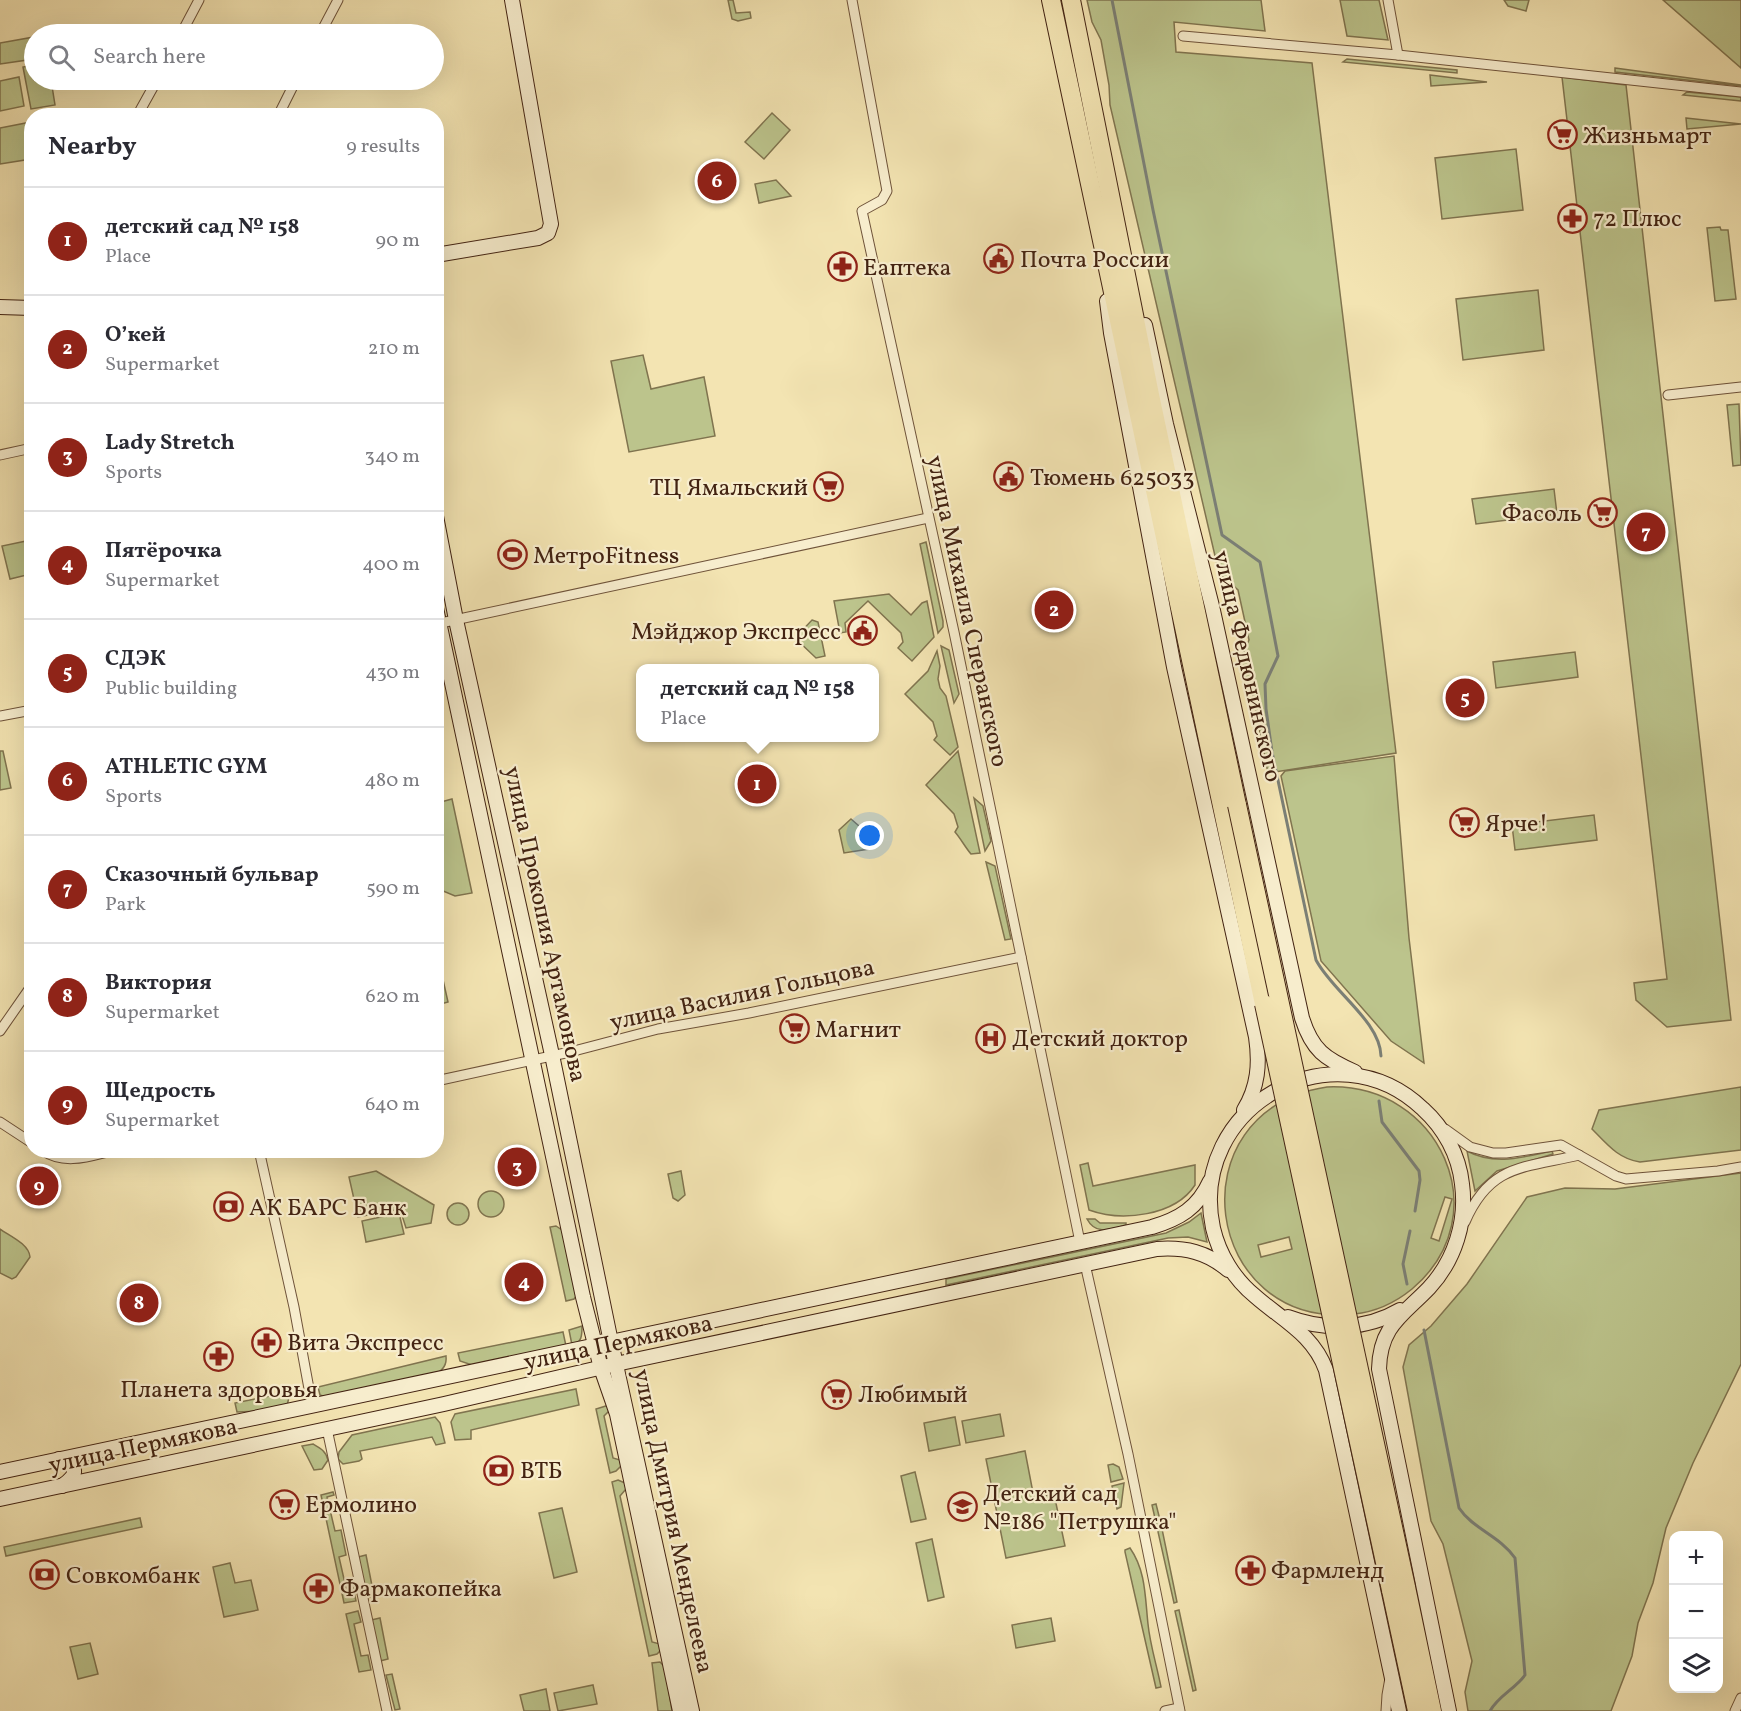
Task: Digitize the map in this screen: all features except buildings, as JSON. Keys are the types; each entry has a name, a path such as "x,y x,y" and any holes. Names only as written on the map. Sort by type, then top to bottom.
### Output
{"highway":[{"path":"1051,0 1098,230 1230,807 1399,1589 1432,1711"},
{"name":"улица Федюнинского","path":"1071,0 1117,224 1230,807"},
{"path":"1399,1589 1417,1711"}],"main road":[{"path":"444,254 538,238 548,232 551,224 512,0"},
{"name":"улица Федюнинского","path":"1117,224 1145,324 1166,424 1212,606 1302,1018 1310,1041 1321,1054 1338,1065 1379,1081"},
{"path":"1098,230 1111,333 1163,616 1257,1047 1258,1066 1255,1087 1222,1148 1214,1170 1210,1204 1213,1227 1225,1260 1238,1279 1253,1295 1309,1340 1321,1357 1326,1370 1399,1711"},
{"path":"0,307 24,308"},
{"name":"улица Прокопия Артамонова","path":"444,558 552,1056 610,1342"},
{"name":"улица Прокопия Артамонова","path":"444,652 583,1297 596,1345"},
{"path":"1233,1127 1249,1109 1264,1097 1298,1080 1335,1074 1365,1077 1379,1081 1406,1095 1430,1114 1447,1139 1459,1166 1463,1211 1457,1241 1442,1271 1389,1328 1379,1355 1379,1370 1449,1711"},
{"name":"улица Пермякова","path":"0,1472 1152,1227 1175,1219 1193,1208 1214,1170"},
{"name":"улица Пермякова","path":"0,1499 616,1364 1157,1249 1201,1252 1211,1257 1238,1279"},
{"path":"1271,1308 1308,1324 1349,1327 1384,1318 1419,1297"},
{"name":"улица Дмитрия Менделеева","path":"610,1342 692,1711"},
{"name":"улица Дмитрия Менделеева","path":"596,1345 601,1368 617,1414 680,1711"},
{"path":"88,1452 82,1460 81,1468 85,1475 95,1479"},
{"path":"59,1459 70,1462 75,1473 71,1480 62,1486"}],"street":[{"path":"186,24 199,0"},
{"path":"325,24 338,0"},
{"name":"улица Михаила Сперанского","path":"852,0 887,191 882,200 862,212 1080,1242"},
{"path":"1388,0 1398,55"},
{"path":"1183,36 1398,55 1741,92"},
{"path":"142,108 152,90"},
{"path":"282,108 291,90"},
{"path":"1668,395 1741,387"},
{"path":"0,455 24,450"},
{"path":"444,623 928,518"},
{"path":"0,716 24,712"},
{"name":"улица Василия Гольцова","path":"444,1079 552,1056 658,1029 1021,957"},
{"path":"0,1031 24,996"},
{"path":"1430,1114 1460,1141 1479,1150 1506,1153 1561,1145 1616,1176 1626,1179 1741,1167"},
{"path":"0,1122 24,1138"},
{"path":"1457,1241 1475,1202 1490,1182 1511,1171 1579,1155"},
{"path":"59,1158 68,1160 77,1158"},
{"path":"261,1158 294,1307 312,1405"},
{"path":"1085,1264 1128,1454 1180,1710 1165,1711"},
{"path":"327,1429 387,1711"},
{"path":"1386,1711 1391,1676"},
{"path":"1735,1711 1741,1698"}],"green space":[{"path":"728,0 733,0 736,13 750,12 751,18 738,21 732,19"},
{"path":"1087,0 1261,0 1265,31 1174,22 1176,52 1312,63 1396,753 1268,773 1252,692 1242,675 1239,661 1249,640 1238,590 1219,573 1110,105 1101,40 1092,22"},
{"path":"1340,0 1379,0 1388,40 1347,36"},
{"path":"1504,0 1529,0 1526,11 1508,6"},
{"path":"1663,0 1741,0 1741,68"},
{"path":"24,39 24,60 0,64 0,43"},
{"path":"1347,59 1457,70 1457,73 1343,62"},
{"path":"1615,68 1741,85 1741,86 1615,72"},
{"path":"1430,75 1487,82 1431,86"},
{"path":"19,77 24,106 0,111 0,81"},
{"path":"1562,77 1626,85 1731,1020 1667,1027 1636,1000 1634,983 1667,979"},
{"path":"27,90 53,90 55,105 31,108"},
{"path":"1687,92 1741,97 1741,101 1683,95"},
{"path":"772,113 790,130 764,159 745,142"},
{"path":"1686,118 1741,124 1687,129"},
{"path":"24,123 24,160 0,164 0,128"},
{"path":"1516,149 1523,210 1442,219 1435,158"},
{"path":"776,180 791,196 759,203 755,184"},
{"path":"1720,227 1721,230 1728,230 1736,299 1715,301 1707,228"},
{"path":"1538,290 1544,350 1463,360 1456,299"},
{"path":"643,355 651,389 704,377 715,436 629,452 611,361"},
{"path":"1739,404 1741,465 1733,466 1727,405"},
{"path":"1554,489 1557,514 1476,524 1472,499"},
{"path":"24,541 24,576 10,579 2,546"},
{"path":"926,542 943,621 943,627 938,633 920,544"},
{"path":"889,594 911,615 927,601 934,637 912,661 898,648 903,642 901,633 868,601 845,623 846,632 840,633 834,601"},
{"path":"812,620 818,622 825,656 816,658 795,638"},
{"path":"941,646 949,650 959,694 954,703"},
{"path":"937,651 940,666 938,679 940,688 946,696 958,747 950,755 934,740 937,736 933,722 905,694 928,671"},
{"path":"1575,652 1578,677 1496,688 1493,662"},
{"path":"0,751 3,751 11,788 0,790"},
{"path":"958,751 980,853 971,854 955,832 958,827 954,814 926,785"},
{"path":"1394,756 1409,938 1424,1063 1391,1041 1321,961 1281,776 1285,771"},
{"path":"974,798 983,806 991,841 985,851"},
{"path":"452,799 472,893 455,896 444,891 444,801"},
{"path":"1594,815 1597,840 1515,850 1512,825"},
{"path":"851,819 867,833 869,849 844,853 839,830"},
{"path":"986,862 995,866 1011,939 1005,940"},
{"path":"444,984 448,1002 444,1003"},
{"path":"1327,1087 1366,1091 1400,1106 1426,1129 1444,1158 1453,1191 1452,1226 1438,1259 1412,1289 1399,1298 1377,1309 1354,1314 1303,1310 1264,1289 1238,1256 1226,1216 1228,1174 1245,1135 1277,1104","holes":["1445,1197 1452,1199 1439,1241 1431,1238","1289,1237 1292,1249 1261,1257 1258,1245"]},
{"path":"1741,1087 1741,1150 1640,1162 1619,1154 1592,1129 1599,1110"},
{"path":"1467,1151 1478,1156 1499,1159 1520,1158 1552,1151 1553,1154 1497,1171 1475,1191"},
{"path":"1088,1163 1093,1186 1195,1165 1195,1185 1175,1204 1161,1210 1132,1216 1102,1214 1089,1210 1080,1165"},
{"path":"376,1171 434,1205 431,1223 406,1228 400,1209 358,1217 349,1177"},
{"path":"681,1171 685,1195 678,1201 673,1198 668,1174"},
{"path":"1741,1173 1741,1364 1693,1463 1666,1528 1653,1583 1638,1623 1632,1656 1611,1711 1468,1711 1465,1692 1472,1661 1443,1544 1431,1521 1403,1367 1409,1345 1431,1326 1467,1284 1527,1197 1565,1188 1615,1189"},
{"path":"491,1191 500,1195 504,1204 500,1213 491,1217 482,1213 478,1204 482,1195"},
{"path":"458,1203 466,1206 469,1214 466,1222 458,1225 450,1222 447,1214 450,1206"},
{"path":"399,1213 404,1234 366,1242 362,1221"},
{"path":"1201,1213 1207,1242 1188,1237 1168,1238 946,1285 946,1279 1166,1233 1189,1222"},
{"path":"1087,1219 1095,1219 1100,1223 1126,1223 1126,1225 1104,1230 1095,1228"},
{"path":"556,1226 562,1230 577,1295 574,1299 566,1301 550,1227"},
{"path":"0,1229 23,1244 29,1252 30,1257 16,1277 12,1279 0,1273"},
{"path":"582,1326 580,1340 572,1345 569,1330"},
{"path":"563,1332 566,1346 475,1366 460,1361 458,1353"},
{"path":"446,1356 443,1367 435,1374 326,1397 320,1395 318,1387"},
{"path":"576,1389 579,1405 471,1430 471,1439 455,1440 451,1422 455,1414"},
{"path":"290,1392 287,1406 264,1411 237,1412 235,1403"},
{"path":"609,1405 610,1410 604,1416 613,1458 620,1460 621,1466 610,1473 596,1409"},
{"path":"1000,1414 1004,1436 966,1443 962,1421"},
{"path":"435,1417 440,1423 445,1443 436,1445 432,1437 360,1451 362,1459 359,1461 343,1464 338,1459 339,1452 352,1435"},
{"path":"955,1417 960,1445 929,1451 924,1423"},
{"path":"313,1444 326,1454 328,1460 322,1469 314,1470 302,1446"},
{"path":"1025,1451 1034,1498 1054,1494 1065,1546 1006,1558 986,1459"},
{"path":"1113,1464 1119,1467 1123,1479 1111,1482 1108,1465"},
{"path":"915,1472 926,1519 911,1522 901,1476"},
{"path":"618,1480 625,1483 626,1489 620,1496 652,1642 660,1644 661,1650 649,1656 612,1482"},
{"path":"1124,1483 1121,1507 1117,1509 1112,1486"},
{"path":"333,1492 334,1495 327,1497 335,1531 341,1530 346,1555 339,1557 346,1588 353,1587 356,1601 344,1603 321,1495"},
{"path":"1156,1504 1159,1516 1157,1520 1161,1524 1177,1602 1174,1603 1152,1505"},
{"path":"562,1508 577,1572 554,1578 539,1513"},
{"path":"140,1518 142,1527 6,1556 4,1547"},
{"path":"932,1539 944,1597 928,1601 916,1543"},
{"path":"1130,1548 1142,1575 1149,1632 1161,1687 1156,1688 1125,1552"},
{"path":"366,1555 374,1596 367,1598 358,1557"},
{"path":"230,1563 235,1583 251,1580 258,1610 224,1617 213,1567"},
{"path":"1179,1610 1196,1690 1193,1691 1175,1611"},
{"path":"358,1611 361,1622 354,1624 361,1656 368,1655 371,1670 359,1672 346,1614"},
{"path":"380,1618 388,1659 380,1661 371,1620"},
{"path":"1051,1618 1055,1641 1016,1648 1012,1625"},
{"path":"90,1643 98,1674 78,1679 70,1647"},
{"path":"660,1662 665,1667 672,1711 658,1711 652,1663"},
{"path":"392,1674 400,1709 395,1710 386,1675"},
{"path":"593,1685 597,1704 558,1711 554,1693"},
{"path":"546,1689 550,1711 524,1711 520,1695"}],"waterway":[{"path":"1112,0 1153,210 1222,535 1260,562 1278,656 1265,684 1272,752 1316,960 1323,972 1373,1031 1379,1043 1381,1056"},
{"path":"1379,1101 1382,1122 1419,1171 1420,1180 1415,1211"},
{"path":"1407,1284 1403,1264 1410,1231"},
{"path":"1424,1330 1459,1508 1472,1522 1509,1550 1515,1558 1525,1675 1497,1701 1490,1711"}],"place":[{"name":"Жизньмарт","path":"1562,135"},
{"name":"ATHLETIC GYM","path":"717,181"},
{"name":"72 Плюс","path":"1572,218"},
{"name":"Почта России","path":"999,259"},
{"name":"Еаптека","path":"842,267"},
{"name":"Тюмень 625033","path":"1009,477"},
{"name":"ТЦ Ямальский","path":"829,487"},
{"name":"Фасоль","path":"1603,513"},
{"name":"Сказочный бульвар","path":"1646,532"},
{"name":"МетроFitness","path":"512,555"},
{"name":"О’кей","path":"1054,610"},
{"name":"Мэйджор Экспресс","path":"862,631"},
{"name":"СДЭК","path":"1465,698"},
{"name":"детский сад № 158","path":"757,784"},
{"name":"Ярче!","path":"1464,823"},
{"name":"Магнит","path":"794,1029"},
{"name":"Детский доктор","path":"991,1038"},
{"name":"Lady Stretch","path":"517,1167"},
{"name":"Щедрость","path":"39,1186"},
{"name":"АК БАРС Банк","path":"228,1207"},
{"name":"Пятёрочка","path":"524,1282"},
{"name":"Виктория","path":"139,1303"},
{"name":"Вита Экспресс","path":"266,1342"},
{"name":"Планета здоровья","path":"219,1356"},
{"name":"Любимый","path":"837,1394"},
{"name":"ВТБ","path":"499,1470"},
{"name":"Ермолино","path":"284,1504"},
{"name":"Детский сад №186 \"Петрушка\"","path":"962,1507"},
{"name":"Фармленд","path":"1250,1570"},
{"name":"Совкомбанк","path":"45,1575"},
{"name":"Фармакопейка","path":"319,1588"}]}
